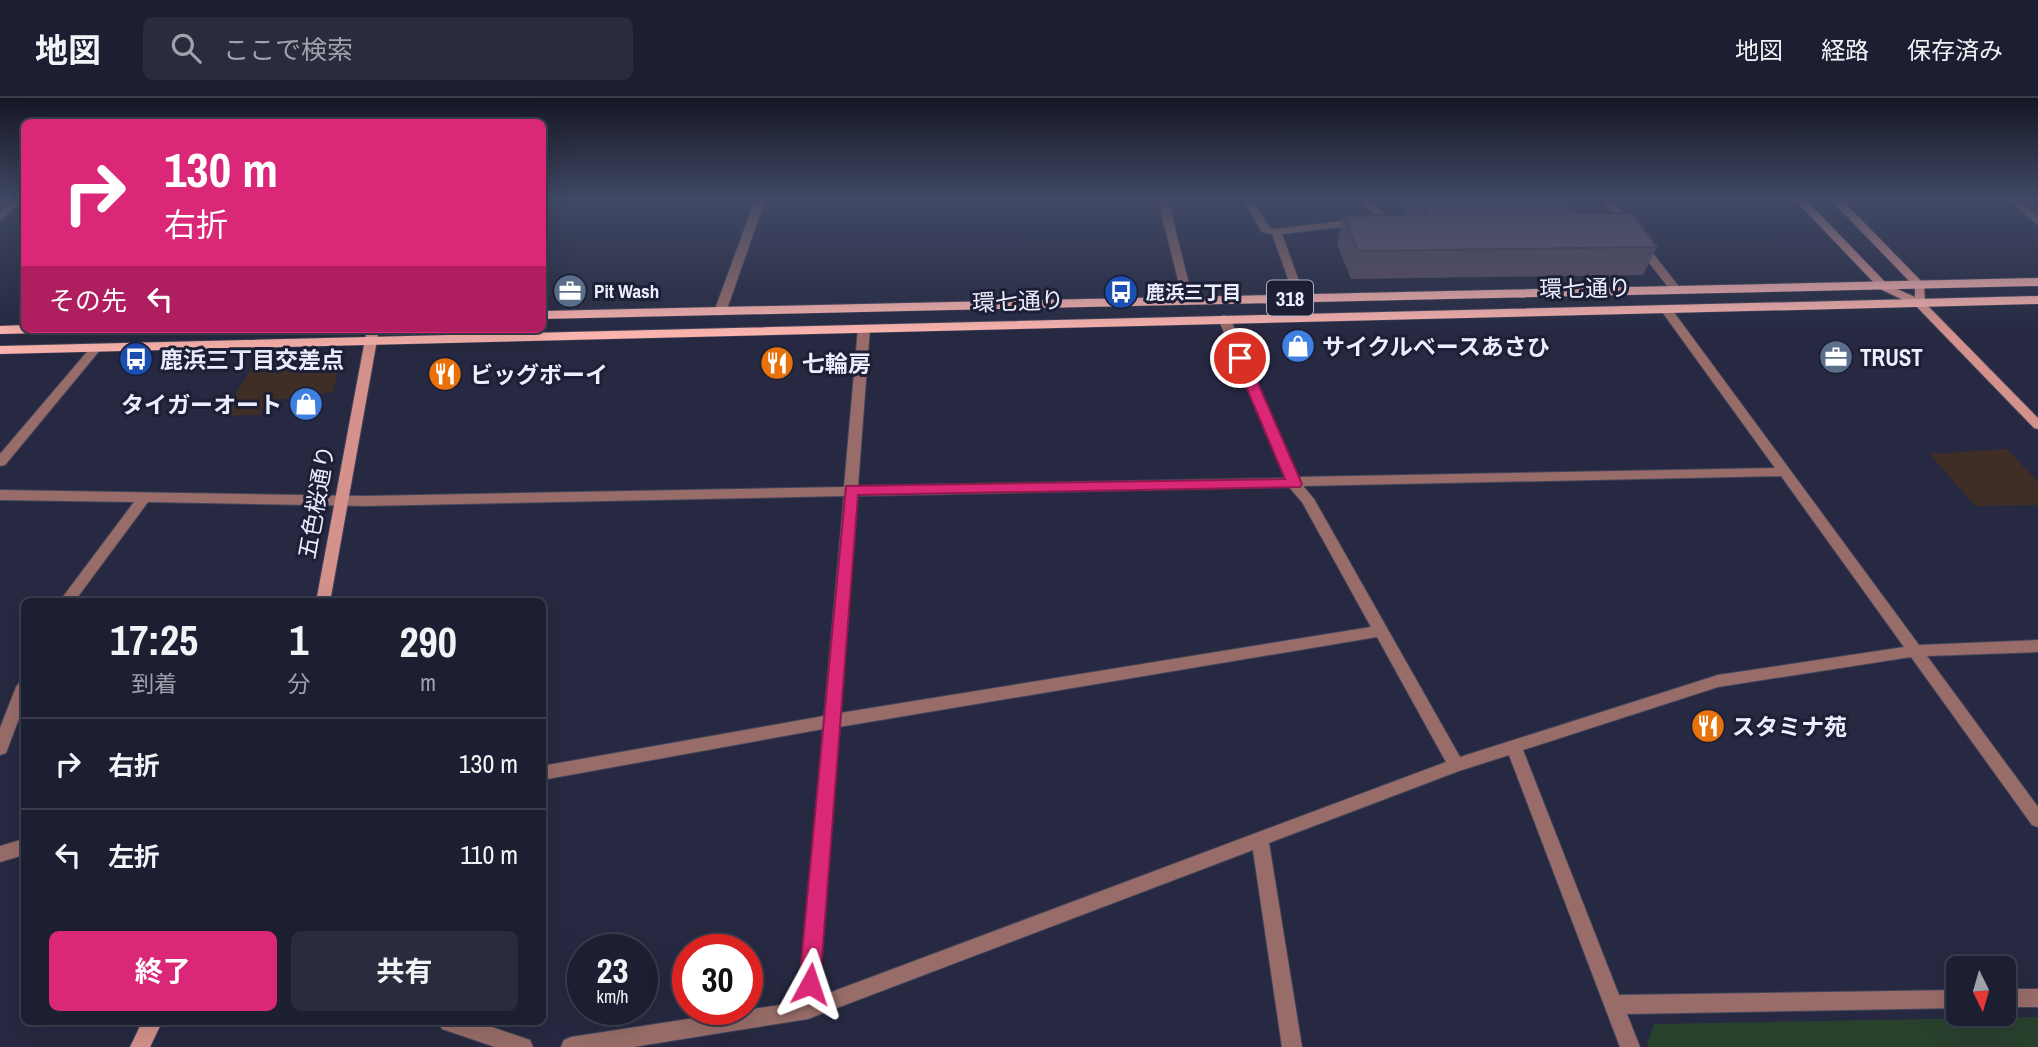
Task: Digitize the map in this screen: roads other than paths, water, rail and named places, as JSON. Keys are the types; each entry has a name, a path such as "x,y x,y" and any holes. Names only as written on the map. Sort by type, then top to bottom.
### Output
{"main road":[{"name":"環七通り","path":"546,315 2038,282"},
{"name":"環七通り","path":"546,333 864,328 2038,300"},
{"path":"0,330 21,329"},
{"name":"環七通り","path":"0,350 372,335 513,333"}],"street":[{"path":"720,312 744,244"},
{"path":"1174,244 1188,300"},
{"path":"1280,244 1300,298"},
{"path":"1641,244 1676,290"},
{"path":"1842,244 1884,287 1920,304 2038,425"},
{"path":"1879,244 1920,286 1920,304"},
{"path":"1667,309 2038,820"},
{"path":"1224,318 1294,484 1307,499 1456,765"},
{"path":"808,1010 864,328"},
{"name":"五色桜通り","path":"324,598 372,335"},
{"path":"0,462 96,348"},
{"path":"0,495 366,501 1786,472"},
{"path":"69,598 145,497"},
{"path":"546,772 1380,631"},
{"path":"571,1047 808,1010 1456,765 1718,681 1915,650 2038,646"},
{"path":"0,748 21,695"},
{"path":"1514,747 1630,1047"},
{"path":"1260,840 1292,1047"},
{"path":"0,854 21,848"},
{"path":"2016,998 2038,998"},
{"path":"1613,1005 1946,999"},
{"path":"140,1047 151,1025"},
{"path":"458,1025 523,1047"}],"place":[{"name":"Pit Wash","path":"570,291"},
{"name":"鹿浜三丁目","path":"1121,292"},
{"name":"サイクルベースあさひ","path":"1298,346"},
{"name":"TRUST","path":"1836,357"},
{"name":"鹿浜三丁目交差点","path":"136,359"},
{"name":"七輪房","path":"777,363"},
{"name":"ビッグボーイ","path":"445,374"},
{"name":"タイガーオート","path":"306,404"},
{"name":"スタミナ苑","path":"1708,726"}]}
